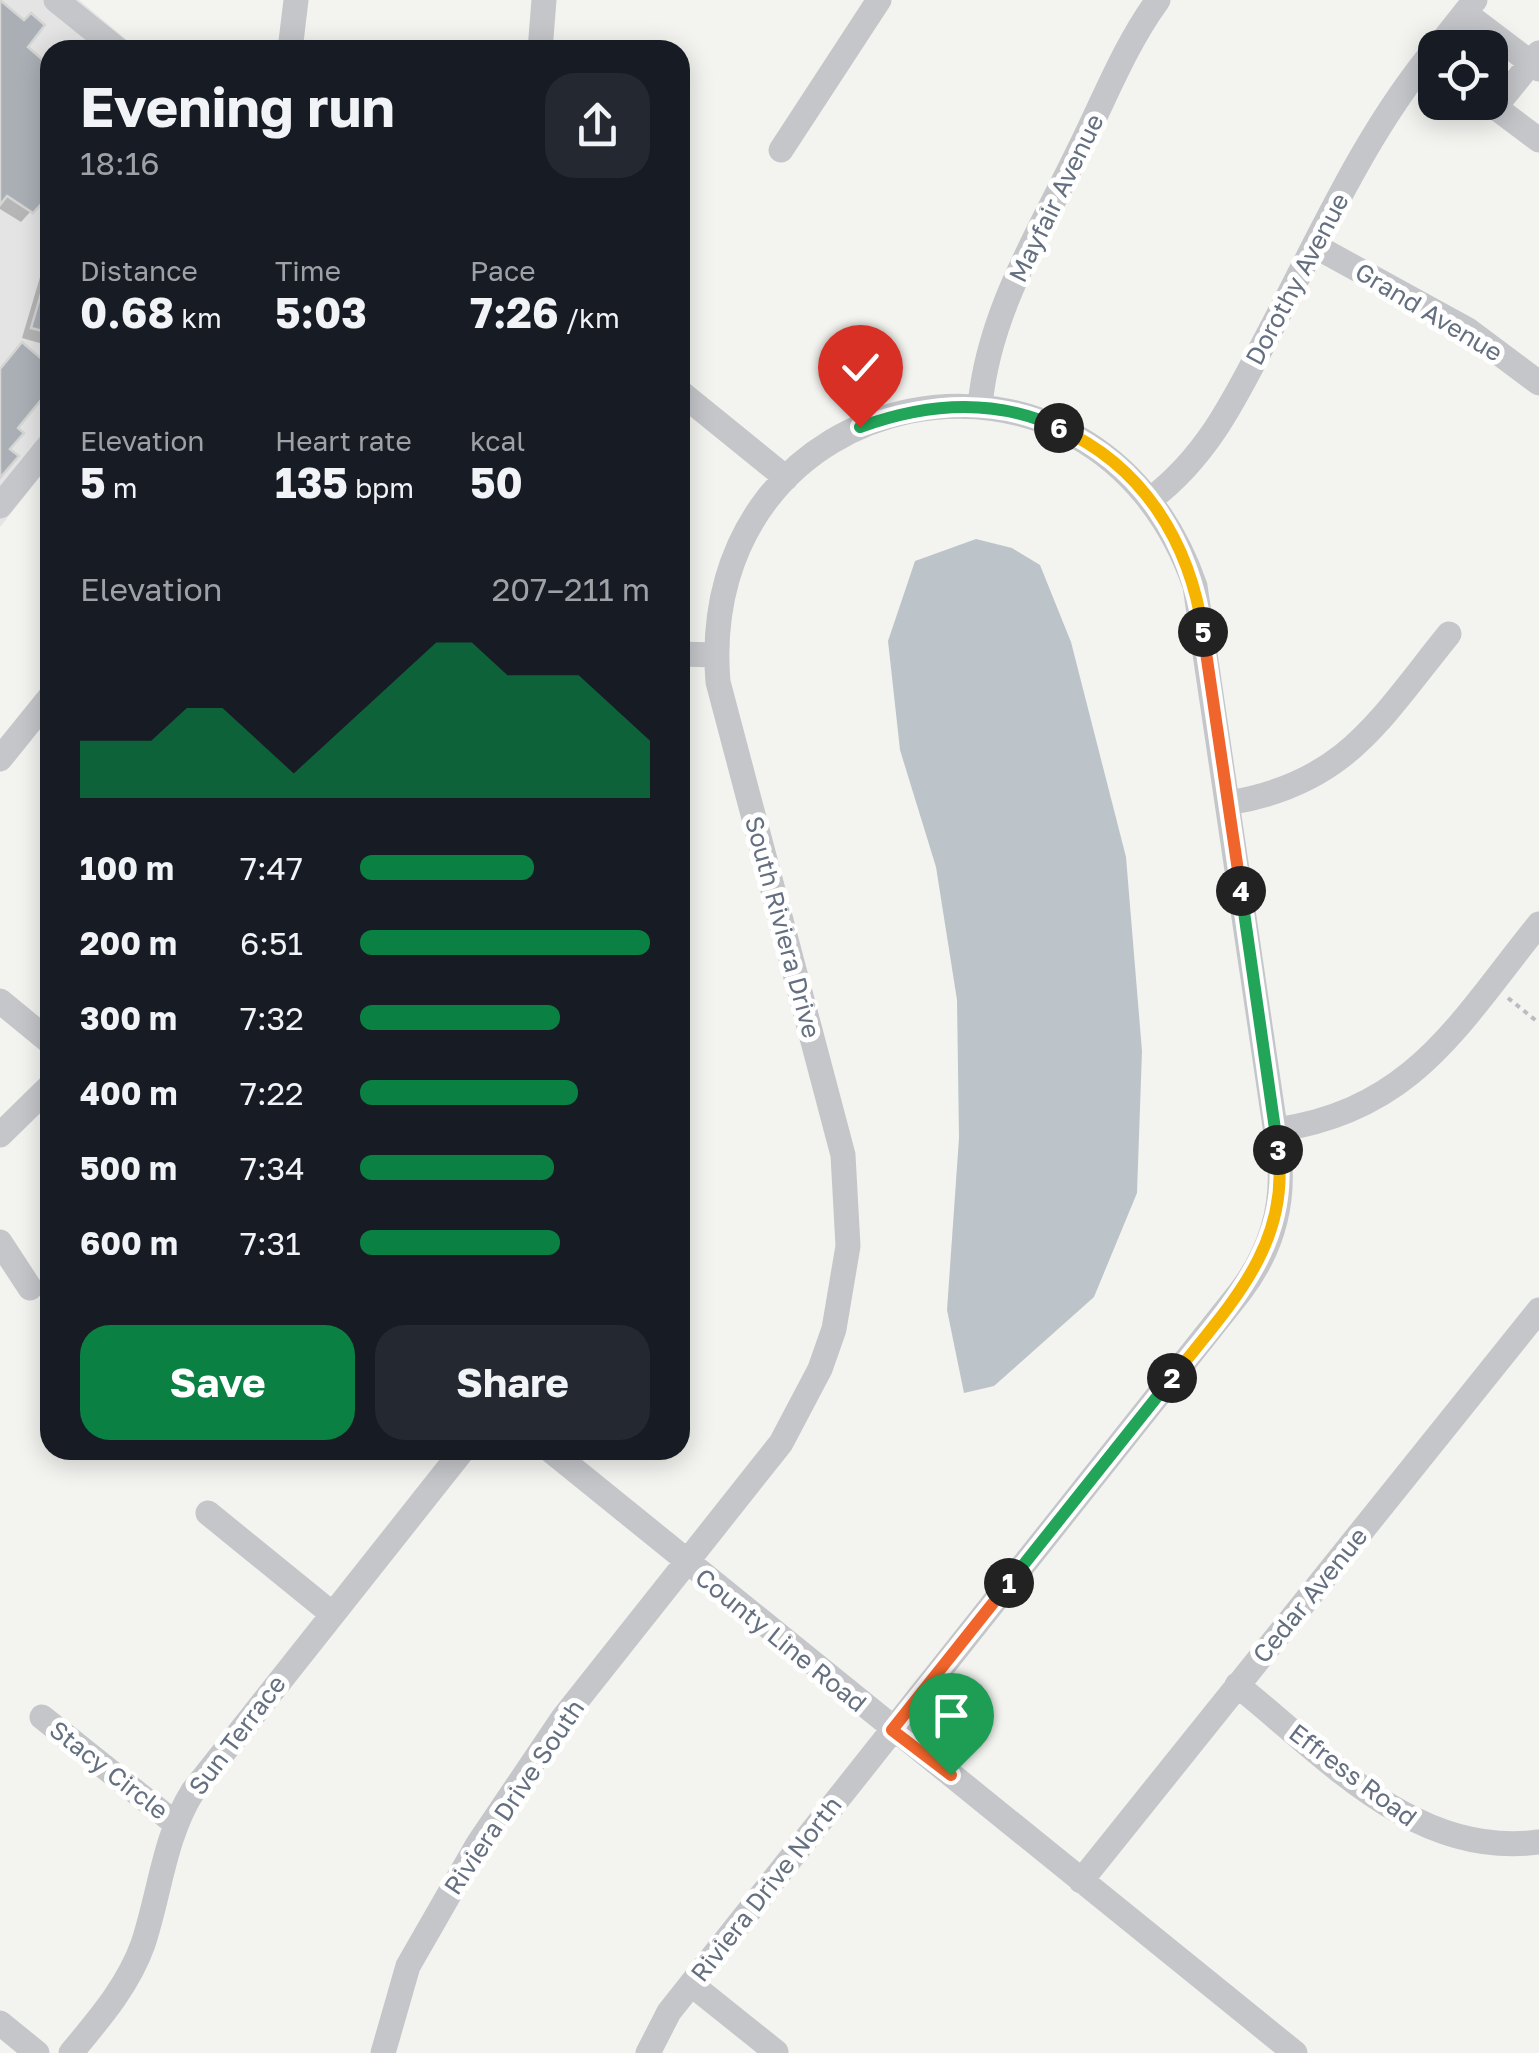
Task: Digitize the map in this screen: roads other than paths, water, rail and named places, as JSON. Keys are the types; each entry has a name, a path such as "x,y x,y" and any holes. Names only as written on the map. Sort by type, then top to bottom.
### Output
{"street":[{"path":"56,0 106,40"},
{"path":"291,40 296,0"},
{"path":"541,40 544,0"},
{"path":"782,150 878,0"},
{"name":"Mayfair Avenue","path":"980,406 985,361 1003,308 1128,50 1158,0"},
{"path":"1470,6 1536,62 1495,107 1539,140"},
{"name":"Dorothy Avenue","path":"1451,30 1470,6"},
{"name":"Dorothy Avenue","path":"1152,500 1205,449 1385,117 1418,72"},
{"name":"Grand Avenue","path":"1315,246 1468,330 1539,383"},
{"path":"690,400 786,478"},
{"name":"South Riviera Drive","path":"689,1564 782,1443 803,1407 834,1328 848,1246 840,1142 725,712 716,654 723,592 733,560 756,517 786,478 830,443 874,422 920,408 980,406 1046,422 1077,436 1118,465 1152,500 1170,528 1194,586 1276,1130"},
{"path":"0,506 40,456"},
{"path":"1228,803 1278,793 1329,769 1368,733 1449,634"},
{"path":"690,654 716,654"},
{"path":"0,758 40,709"},
{"path":"1276,1130 1344,1115 1396,1088 1421,1068 1539,924"},
{"path":"0,1001 40,1034"},
{"path":"0,1135 40,1096"},
{"name":"Riviera Drive North","path":"648,2053 658,2029 691,1984 1255,1272 1272,1234 1280,1196 1276,1130"},
{"path":"0,1242 30,1288"},
{"name":"Cedar Avenue","path":"1082,1881 1539,1310"},
{"name":"Sun Terrace","path":"71,2053 106,2012 135,1962 176,1824 211,1765 455,1460"},
{"name":"County Line Road","path":"562,1460 1295,2053"},
{"path":"208,1513 331,1613"},
{"name":"Riviera Drive South","path":"383,2053 408,1966 478,1844 555,1730 689,1564"},
{"name":"Effress Road","path":"1237,1685 1411,1821 1461,1841 1491,1845 1539,1842"},
{"name":"Stacy Circle","path":"42,1717 176,1824"},
{"path":"691,1984 776,2052"},
{"path":"0,2023 37,2053"}]}
